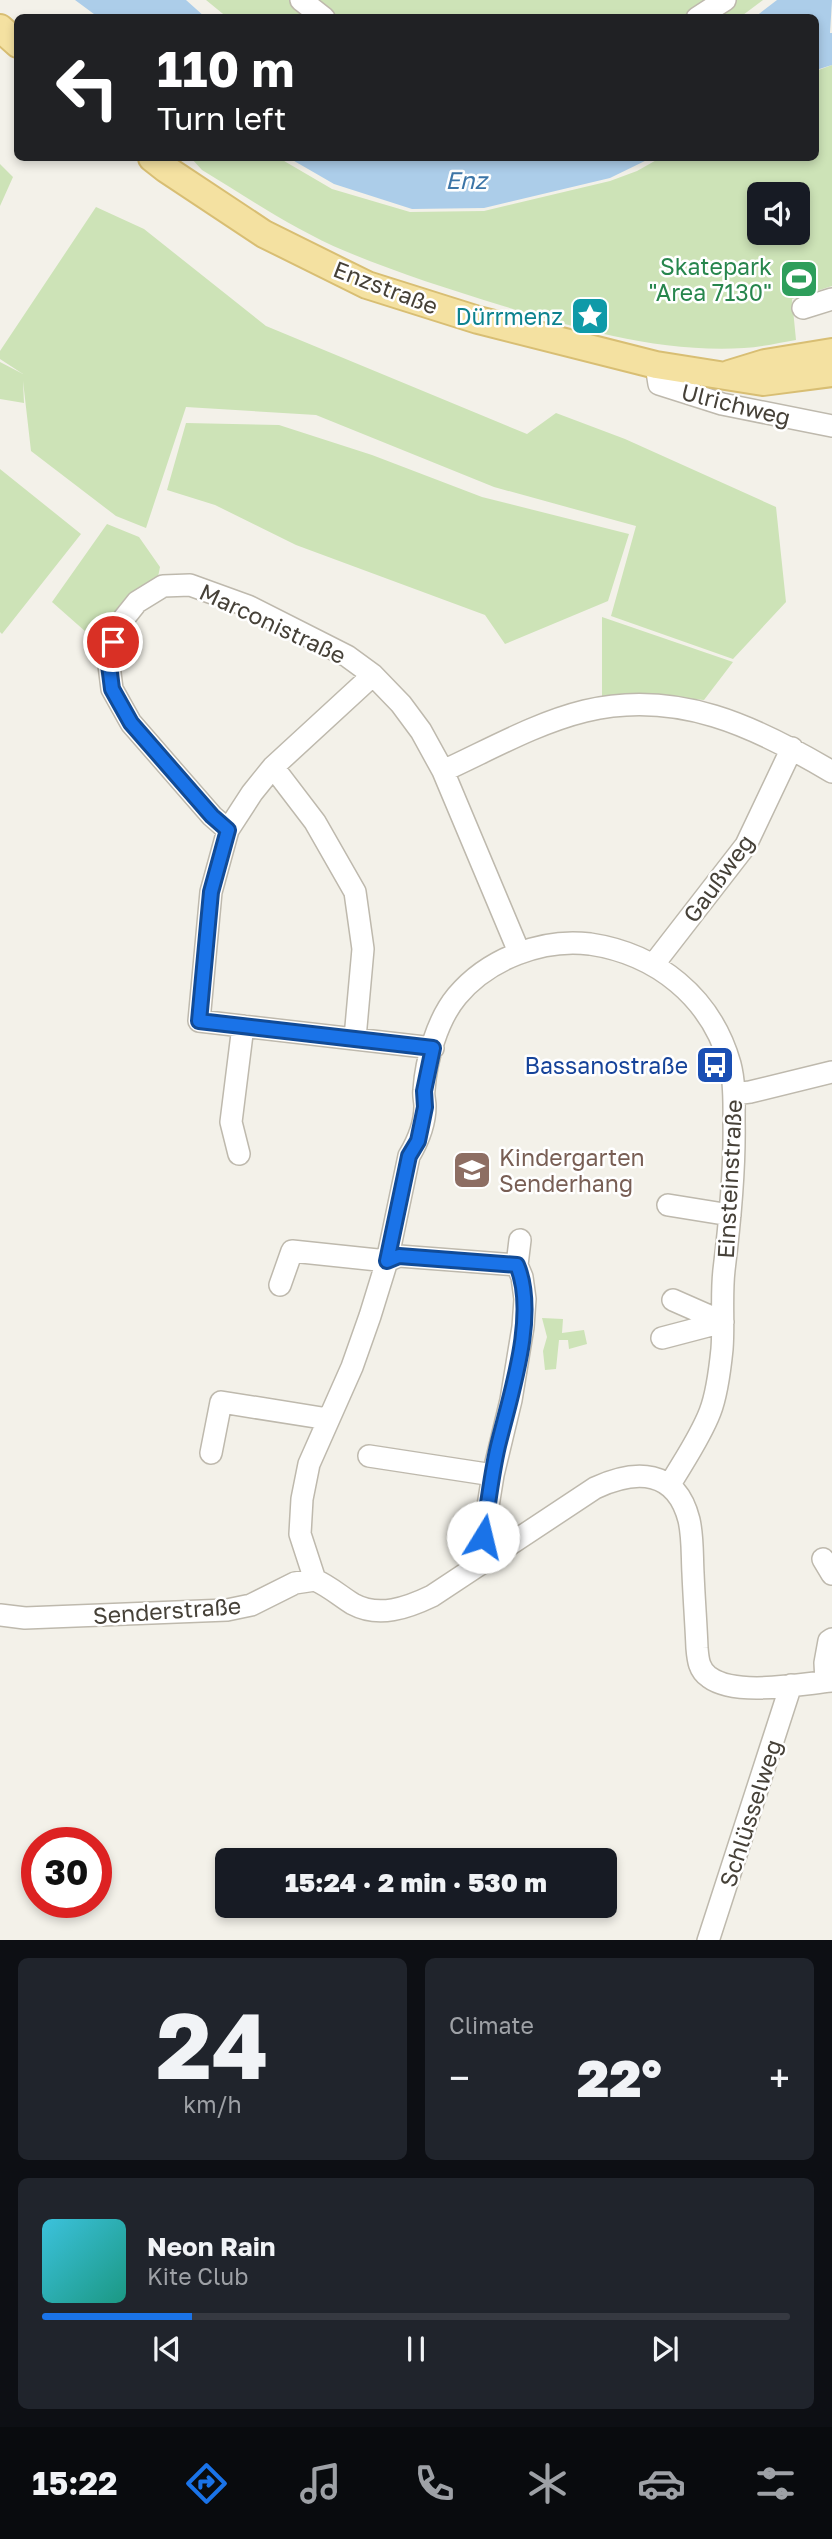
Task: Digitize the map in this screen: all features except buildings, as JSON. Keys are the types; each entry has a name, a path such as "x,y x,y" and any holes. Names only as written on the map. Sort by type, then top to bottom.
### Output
{"main road":[{"path":"0,28 14,40"},
{"name":"Enzstraße","path":"156,161 264,234 366,285 478,320 656,365 763,382 832,373"},
{"name":"Enzstraße","path":"727,375 765,363 832,352"}],"street":[{"path":"301,0 319,14"},
{"path":"703,14 725,0"},
{"path":"803,308 832,299"},
{"name":"Ulrichweg","path":"656,365 659,384 722,404 832,426"},
{"name":"Marconistraße","path":"228,830 212,816 131,723 112,689 108,657 117,627 138,602 163,586 190,585 248,606 346,656 373,675 401,704 421,731 443,771 519,952"},
{"path":"373,675 273,766 228,830 211,892 199,1021 433,1048"},
{"path":"443,771 531,729 586,711 636,704 691,708 744,726 792,748 832,772"},
{"name":"Gaußweg","path":"653,965 746,845 792,748"},
{"path":"273,766 315,822 355,892 363,949 355,1038"},
{"name":"Einsteinstraße","path":"316,1580 300,1534 302,1499 309,1464 352,1367 387,1261 409,1156 418,1141 433,1048 443,1019 456,997 477,976 519,952 548,945 577,943 613,947 653,965 682,984 711,1019 730,1064 734,1094 730,1215 723,1280 722,1353 710,1410 668,1486"},
{"path":"239,1154 231,1122 243,1026"},
{"path":"734,1094 832,1072"},
{"path":"668,1205 730,1215"},
{"path":"495,1553 483,1537 523,1327 525,1299 522,1277 517,1265 520,1240"},
{"path":"280,1285 292,1251 387,1261 399,1256 517,1265"},
{"path":"673,1300 723,1322"},
{"path":"662,1338 723,1322"},
{"path":"211,1453 221,1402 328,1419"},
{"path":"369,1456 493,1475"},
{"path":"316,1580 356,1605 378,1611 416,1604 581,1497 610,1481 636,1475 659,1479 668,1486 677,1494 690,1522 699,1664 710,1678 727,1686 745,1688 829,1681 825,1664 829,1641 832,1639"},
{"name":"Senderstraße","path":"0,1615 25,1618 227,1609 251,1605 295,1583 316,1580"},
{"name":"Schlüsselweg","path":"708,1940 791,1685"}],"green space":[{"path":"206,0 763,0 744,14 223,14"},
{"path":"832,65 832,286 792,299 796,340 757,347 713,349 651,343 559,323 441,286 326,243 202,170 194,161 284,161 332,189 410,212 484,211 610,181 655,161 819,161 819,70"},
{"path":"0,164 13,177 0,206"},
{"path":"96,207 144,229 266,326 527,434 556,413 625,439 776,507 786,602 733,659 611,616 636,526 494,487 316,415 186,407 146,528 116,516 31,451 23,381 24,403 0,399 0,362 23,374 0,359 0,351"},
{"path":"186,423 279,425 372,455 482,497 629,534 608,601 505,644 485,615 296,545 215,505 167,490"},
{"path":"0,469 81,534 2,634 0,632"},
{"path":"107,524 139,537 160,567 157,582 103,647 52,602"},
{"path":"602,617 733,662 704,700 640,694 602,699"},
{"path":"542,1318 563,1319 562,1333 584,1330 587,1344 569,1349 568,1340 559,1340 556,1369 545,1370 543,1351 547,1337"}],"water":[{"path":"75,0 186,0 202,14 94,14"},
{"path":"777,0 832,0 832,65 819,69 819,14 759,14"},
{"name":"Enz","path":"294,161 645,161 610,178 484,208 412,209 334,184"}],"place":[{"name":"Skatepark \"Area 7130\"","path":"799,279"},
{"name":"Dürrmenz","path":"590,316"},
{"name":"Bassanostraße","path":"715,1065"},
{"name":"Kindergarten Senderhang","path":"472,1170"}],"route":[{"path":"113,642 108,657 112,689 131,723 212,816 228,830 211,892 199,1021 433,1048 418,1141 409,1156 387,1261 399,1256 517,1265 522,1277 525,1299 517,1367 498,1447 483,1537"}]}
